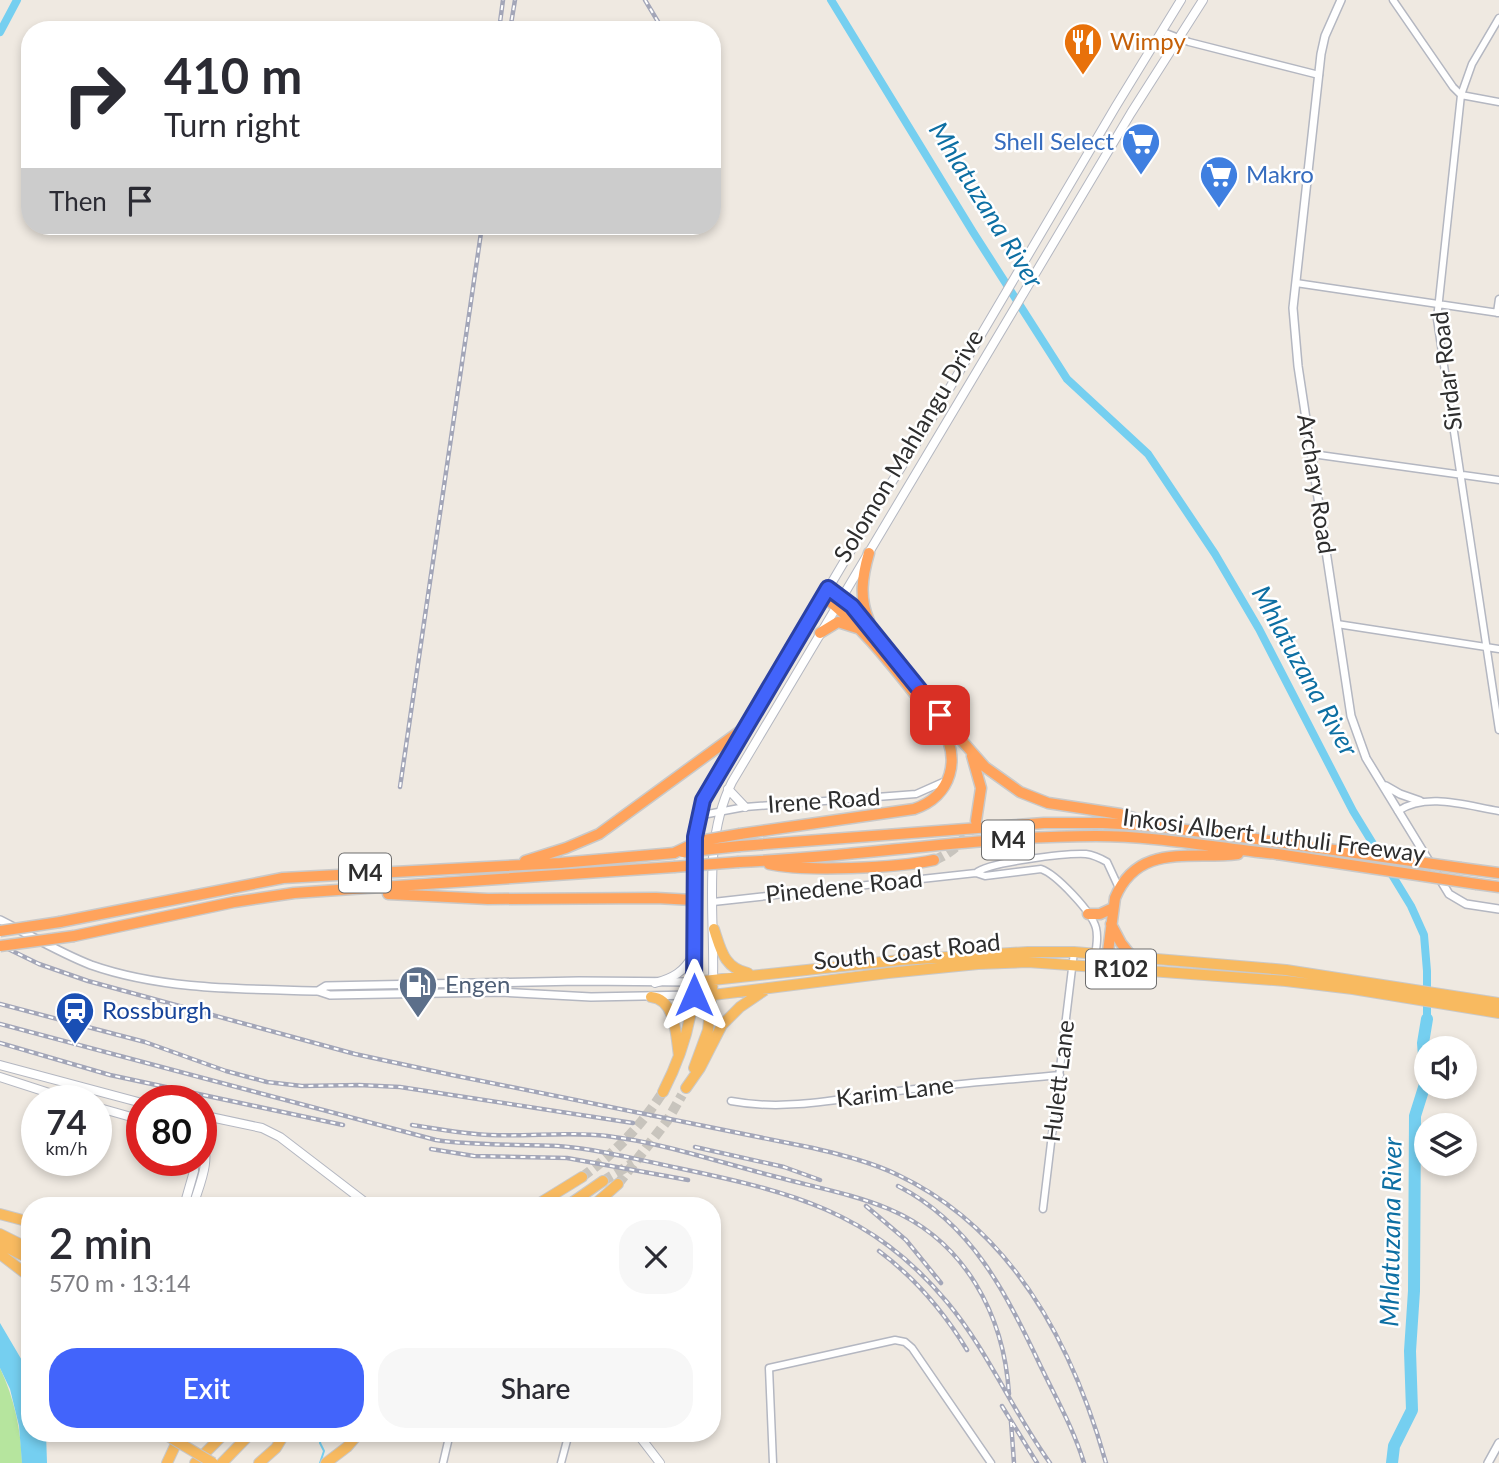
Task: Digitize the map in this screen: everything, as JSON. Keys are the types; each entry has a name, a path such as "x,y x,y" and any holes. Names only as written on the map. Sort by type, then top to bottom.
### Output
{"highway":[{"path":"869,554 862,580 862,600 879,639"},
{"path":"826,592 879,639 971,754 1007,785 1033,798 1135,817 1155,827"},
{"path":"674,853 699,841 914,809 934,800 948,779 952,755 947,735 840,602"},
{"path":"820,633 838,622 862,632"},
{"path":"506,867 599,834 743,729"},
{"path":"971,754 981,788 976,821"},
{"name":"Inkosi Albert Luthuli Freeway","path":"0,931 60,922 271,879 506,867 1044,823 1155,827 1499,873"},
{"name":"Inkosi Albert Luthuli Freeway","path":"0,946 74,936 245,900 294,893 760,861 1055,836 1149,838 1499,887"},
{"path":"1106,967 1113,908 1119,888 1142,865 1170,856 1221,856 1255,852"},
{"path":"760,861 785,867 858,867 934,860"},
{"path":"337,890 488,899 693,900"},
{"path":"1088,914 1100,914 1113,908"},
{"path":"1111,923 1132,957"},
{"path":"714,929 722,954 733,968 749,974 763,975"},
{"name":"South Coast Road","path":"694,995 713,995 1074,952 1286,970 1457,1001 1499,1013"},
{"name":"South Coast Road","path":"694,982 900,960 1028,957 1172,973 1354,984"},
{"path":"923,959 924,970"},
{"path":"900,960 902,972"},
{"path":"1172,973 1173,961"},
{"path":"1191,962 1191,974"},
{"name":"Solomon Mahlangu Drive","path":"713,980 708,1030 684,1092 722,1025 740,1007 768,988"},
{"name":"Solomon Mahlangu Drive","path":"663,1092 685,1041 694,982"},
{"path":"651,998 660,998 667,1004 680,1057"},
{"name":"South Coast Road","path":"1457,1001 1499,1003"},
{"path":"550,1197 582,1177"},
{"path":"580,1197 603,1181"},
{"path":"603,1197 618,1184"},
{"path":"0,1214 21,1220"},
{"path":"0,1234 21,1244"},
{"path":"0,1244 21,1254"},
{"path":"0,1254 21,1270"},
{"path":"167,1463 177,1442"},
{"path":"178,1442 213,1463"},
{"path":"195,1463 217,1442"},
{"path":"222,1463 242,1442"},
{"path":"262,1461 279,1442"},
{"path":"326,1463 351,1442"}],"main road":[{"name":"Solomon Mahlangu Drive","path":"694,982 695,837 698,816 710,785 1181,0"},
{"name":"Solomon Mahlangu Drive","path":"713,980 713,875 719,811 728,789 1125,124 1203,0"},
{"path":"728,789 745,807"},
{"path":"655,983 677,975 694,955"},
{"path":"0,1065 126,1099"},
{"path":"0,1077 25,1085"},
{"path":"217,1118 262,1128 280,1137 359,1197"},
{"path":"186,1197 191,1176"},
{"path":"196,1197 202,1176"},
{"path":"644,1442 660,1463"}],"street":[{"name":"Archary Road","path":"1341,0 1325,36 1319,75 1296,283 1294,333 1351,716 1358,739 1378,778 1449,894 1466,904 1499,909"},
{"path":"1393,0 1445,77 1461,95 1499,102"},
{"name":"Sirdar Road","path":"1499,18 1472,64 1461,95 1438,304 1439,336 1499,730"},
{"path":"1163,32 1179,39 1319,75"},
{"path":"1296,283 1498,313 1499,299"},
{"path":"1312,454 1499,480"},
{"path":"1338,624 1499,649"},
{"path":"1378,778 1392,791 1420,801 1499,811"},
{"name":"Irene Road","path":"698,816 745,807 916,794 936,787 948,779"},
{"path":"1398,811 1420,801"},
{"name":"Pinedene Road","path":"976,873 982,867 1079,854 1099,857 1112,869 1119,888"},
{"path":"1048,857 1049,872 1088,914 1097,931 1093,966"},
{"name":"Pinedene Road","path":"713,902 976,873 985,876 1031,870 1049,872"},
{"name":"South Coast Road","path":"0,920 79,960 130,976 187,984 318,991 327,995 501,992 651,998 694,995"},
{"name":"Hulett Lane","path":"1043,1209 1074,952"},
{"path":"542,994 543,982"},
{"name":"South Coast Road","path":"318,991 326,986 694,982"},
{"path":"501,983 501,992"},
{"path":"370,985 370,995"},
{"path":"347,986 347,995"},
{"name":"Karim Lane","path":"731,1101 756,1106 796,1104 910,1089 1060,1075"},
{"path":"773,1463 769,1368 895,1340 908,1344 991,1463"},
{"path":"443,1463 448,1442"},
{"path":"561,1463 567,1442"},
{"path":"1488,1463 1499,1443"}],"green space":[{"path":"0,1368 16,1414 22,1463 0,1463"}],"water":[{"path":"0,1323 21,1359 21,1442 46,1442 47,1463 22,1463 19,1426 10,1389 0,1368"}],"waterway":[{"path":"0,32 17,0"},
{"name":"Mhlatuzana River","path":"831,0 1067,379 1148,454 1215,554 1259,629 1353,811 1411,906 1424,935 1427,1019"},
{"name":"Mhlatuzana River","path":"1392,1463 1394,1446 1412,1410 1410,1351 1414,1291 1415,1116 1426,1081 1423,1043 1427,1019"},
{"path":"320,1442 324,1451 320,1463"}],"tunnel":[{"path":"934,860 958,845 975,824"},
{"path":"582,1177 626,1139 663,1092"},
{"path":"618,1184 667,1121 682,1095"},
{"path":"603,1181 633,1163"}],"railway":[{"path":"500,21 503,0"},
{"path":"512,21 515,0"},
{"path":"645,0 658,21"},
{"path":"400,787 481,235"},
{"path":"0,945 39,964 88,981 355,1054 813,1148 846,1156 898,1175 939,1198 975,1227 1006,1259 1033,1296 1076,1376 1106,1463"},
{"path":"0,1004 145,1042 226,1071 267,1082 302,1086 400,1087 633,1123"},
{"path":"0,1024 436,1140 573,1147 603,1152 756,1186 826,1210 858,1226 888,1246 918,1271 947,1302 975,1341 1050,1463"},
{"path":"0,1043 110,1075 343,1125"},
{"path":"412,1125 480,1134 578,1134 628,1139 833,1191 889,1209 916,1223 939,1240 976,1284 999,1336 1009,1394"},
{"path":"695,1147 784,1167 820,1180"},
{"path":"431,1149 474,1156 567,1158 688,1180"},
{"path":"898,1186 925,1202 948,1221 985,1265 1029,1342 1070,1427 1084,1463"},
{"path":"866,1206 906,1240 941,1283"},
{"path":"879,1251 928,1296 967,1350"},
{"path":"1002,1406 1037,1463"},
{"path":"1011,1422 1014,1463"}],"place":[{"name":"Wimpy","path":"1083,76"},
{"name":"Shell Select","path":"1141,176"},
{"name":"Makro","path":"1219,209"},
{"name":"Engen","path":"418,1019"},
{"name":"Rossburgh","path":"75,1045"}],"route":[{"path":"694,995 693,880 695,837 703,800 828,588 852,606 940,715"}]}
